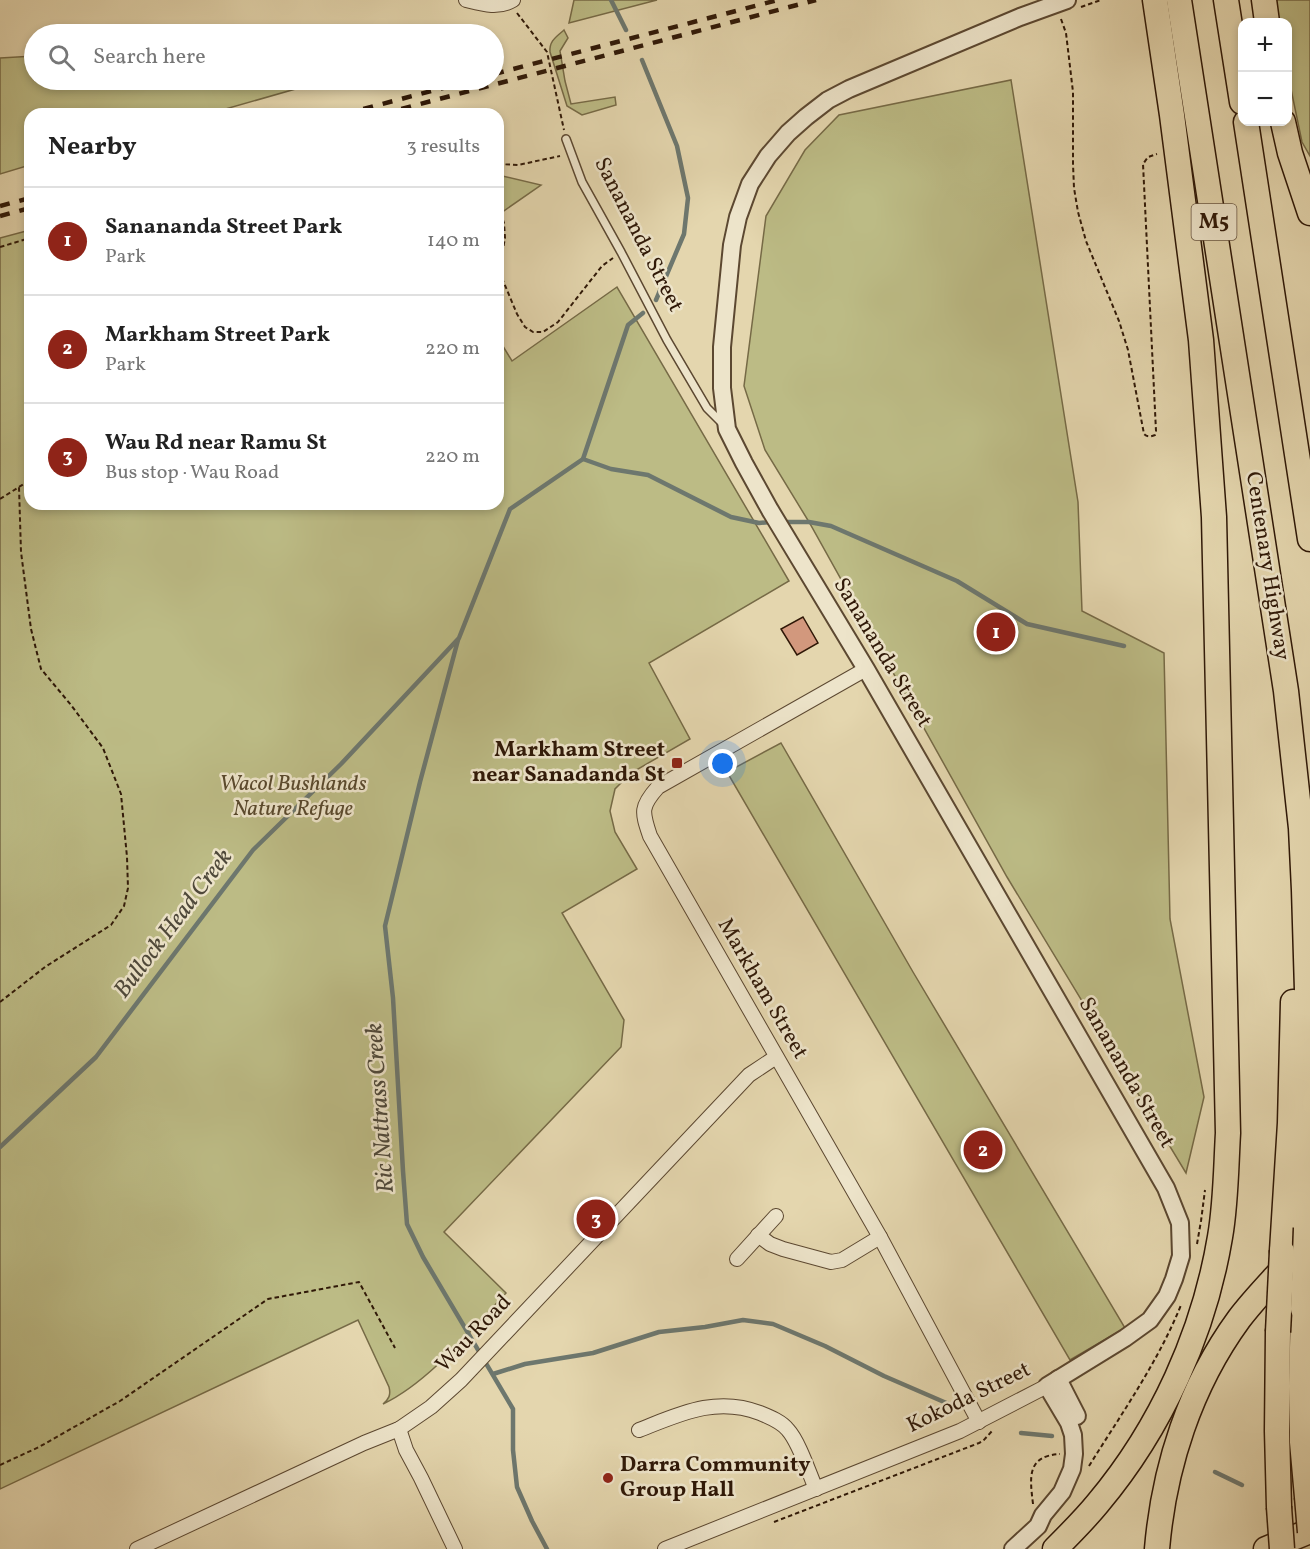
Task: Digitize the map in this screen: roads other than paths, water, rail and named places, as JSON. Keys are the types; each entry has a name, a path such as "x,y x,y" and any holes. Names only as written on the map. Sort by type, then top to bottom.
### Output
{"highway":[{"path":"1055,1549 1099,1502 1121,1474 1156,1418 1176,1379 1192,1341 1214,1270 1221,1235 1224,1199 1228,1121 1214,517 1201,340 1155,0"},
{"name":"Centenary Highway","path":"1179,0 1286,691 1301,828 1309,1057 1308,1236 1301,1386 1306,1497 1310,1532"},
{"path":"1226,0 1238,76"},
{"path":"1263,0 1266,18"},
{"name":"Centenary Highway","path":"1247,126 1310,539"},
{"path":"1284,126 1290,153 1310,213"},
{"path":"1281,1549 1277,1431 1278,1332 1290,1123 1294,964 1306,937"},
{"path":"1157,1549 1165,1487 1172,1459 1182,1428 1208,1367 1240,1317 1293,1259 1308,1236"},
{"path":"1266,1549 1310,1532"}],"street":[{"path":"466,0 494,6 512,1"},
{"path":"727,429 722,388 722,347 732,245 738,217 750,184 768,156 788,133 835,96 1010,21 1063,7"},
{"name":"Sanananda Street","path":"727,429 770,510 866,669 1166,1188"},
{"name":"Markham Street","path":"866,669 658,787 646,800 643,816 650,836 880,1237 979,1422"},
{"name":"Wau Road","path":"137,1549 399,1428 431,1407 461,1380 749,1075 776,1057"},
{"name":"Kokoda Street","path":"664,1549 979,1422 1125,1338 1150,1320 1167,1296 1181,1256 1180,1223 1166,1188"},
{"path":"736,1259 776,1215"},
{"path":"758,1235 776,1247 831,1262 842,1260 880,1237"},
{"path":"1013,1549 1038,1526 1048,1522 1066,1503 1076,1486 1083,1464 1083,1441 1076,1412 1052,1382"},
{"path":"639,1430 691,1410 718,1405 749,1408 770,1417 788,1430 816,1489"},
{"path":"399,1428 406,1450 455,1549"}],"lane":[{"name":"Sanananda Street","path":"566,139 582,182 667,340 707,408 727,429"}],"waterway":[{"name":"Bullock Head Creek","path":"611,0 626,30"},
{"name":"Bullock Head Creek","path":"642,60 677,146 688,198 684,234 656,300"},
{"name":"Bullock Head Creek","path":"0,1147 96,1057 253,850 341,764 459,638 510,509 583,459 628,325 643,313"},
{"path":"583,459 611,469 648,475 731,517 759,523 772,522"},
{"path":"781,522 809,522 831,526 957,581 1027,624 1124,646"},
{"name":"Ric Nattrass Creek","path":"458,640 385,926 393,998 407,1224 423,1257 513,1409 513,1450 517,1487 547,1549"},
{"path":"493,1374 525,1364 593,1353 659,1332 743,1320 773,1324 951,1405"},
{"path":"1021,1433 1052,1436"},
{"path":"1215,1472 1242,1485"}],"railway":[{"path":"504,71 778,0"},
{"path":"504,82 816,0"},
{"path":"367,108 435,90"},
{"path":"405,108 473,90"},
{"path":"0,206 24,200"},
{"path":"0,216 24,210"}],"place":[{"name":"Sanananda Street Park","path":"996,632"},
{"name":"Markham Street near Sanadanda St","path":"677,763"},
{"name":"Markham Street Park","path":"983,1150"},
{"name":"Wau Rd near Ramu St","path":"596,1219"},
{"name":"Darra Community Group Hall","path":"608,1478"}],"park label":[{"name":"Wacol Bushlands Nature Refuge","path":"293,796"}]}
